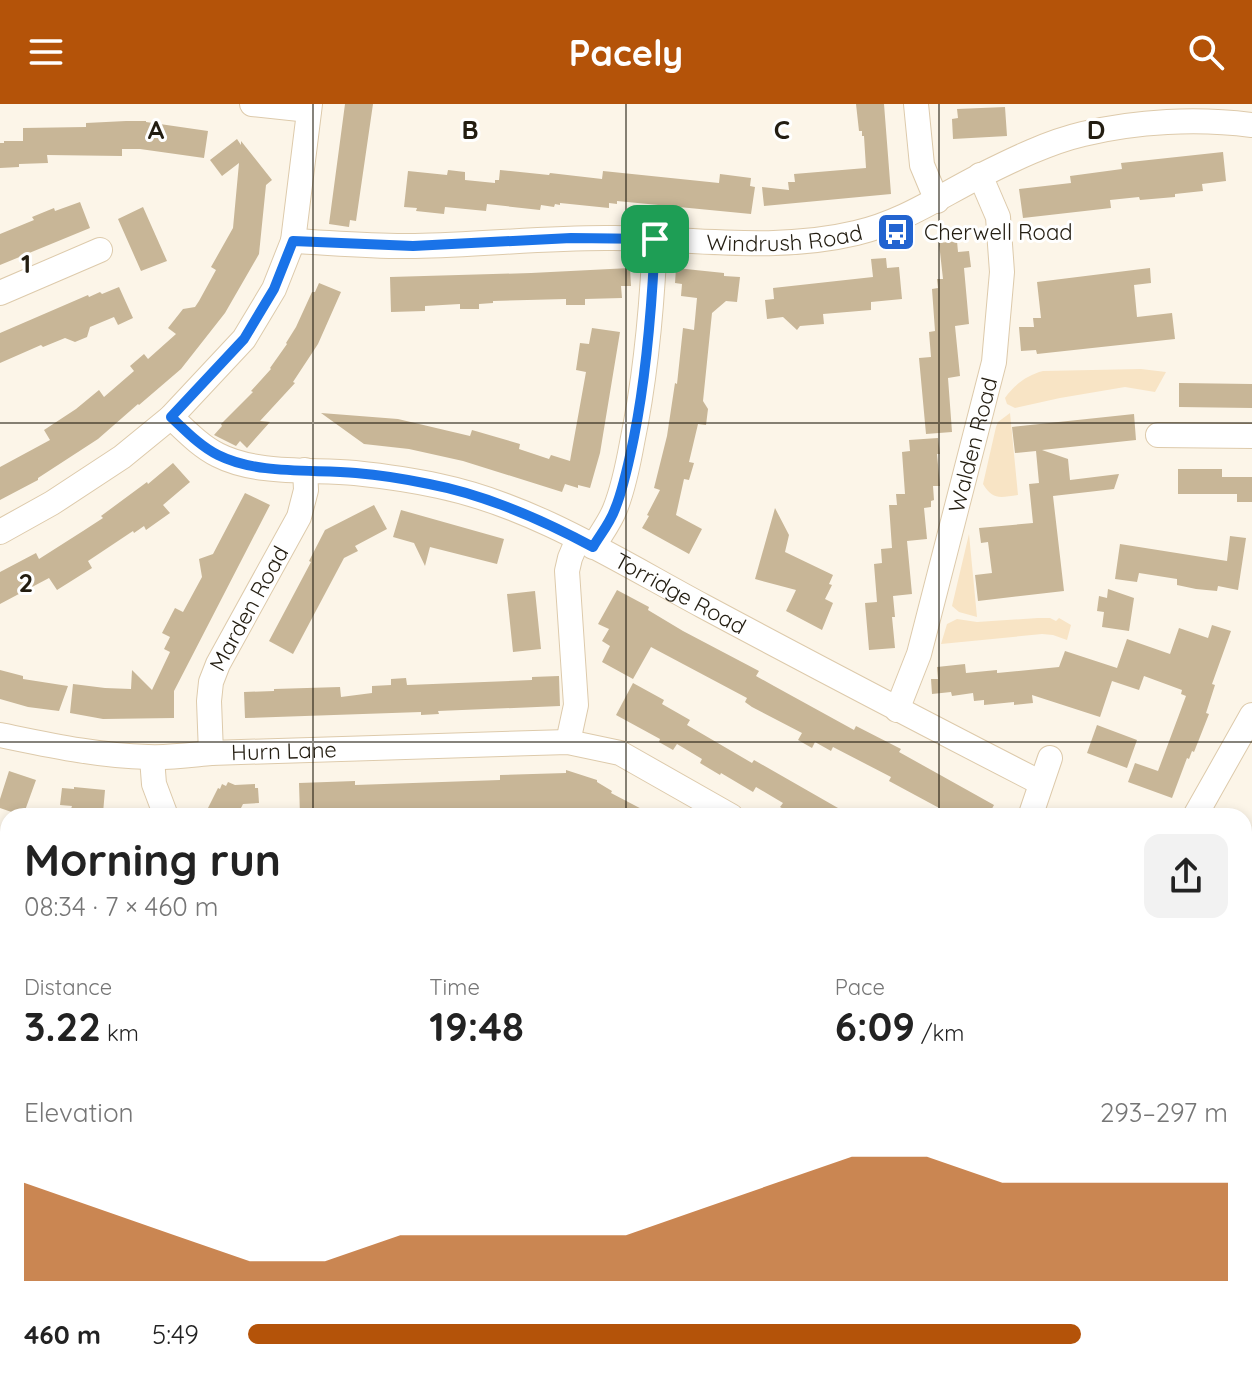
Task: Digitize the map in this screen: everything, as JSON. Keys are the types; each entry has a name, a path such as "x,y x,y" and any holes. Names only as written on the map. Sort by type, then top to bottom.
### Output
{"street":[{"path":"0,532 110,465 171,417 244,339 274,289 293,241 310,107 252,104"},
{"path":"916,104 922,165 937,201"},
{"name":"Windrush Road","path":"293,241 413,246 571,238 781,243 818,241 892,222 937,201 980,175 1030,152 1082,134 1147,124 1251,119"},
{"name":"Walden Road","path":"897,710 919,654 994,362 1002,272 998,217 980,175"},
{"path":"568,742 576,696 567,571 570,558 614,511 636,424 647,355 655,239"},
{"path":"0,293 100,250"},
{"name":"Torridge Road","path":"171,417 202,446 239,464 357,473 452,488 528,514 1041,783"},
{"path":"1158,435 1252,436"},
{"name":"Marden Road","path":"211,753 211,682 299,517 306,490 305,470"},
{"path":"1200,808 1252,715"},
{"name":"Hurn Lane","path":"0,735 61,748 152,758 211,753 568,742 620,753 717,808"},
{"path":"152,758 154,784 163,808"},
{"path":"1033,808 1050,758"}],"shaded area":[{"path":"1141,369 1166,372 1155,392 1125,387 1015,408 1007,404 1005,398 1021,381 1043,371"},
{"path":"1010,413 1018,495 998,497 983,484 996,427"},
{"path":"969,534 977,617 959,612 952,606"},
{"path":"1038,618 1056,621 1059,618 1071,625 1067,640 1042,634 941,644 947,624 957,619 977,622"}],"building":[{"path":"345,104 373,104 356,221 350,220 349,227 329,224"},
{"path":"856,104 884,104 891,194 764,206 762,187 789,190 788,182 795,182 794,174 866,168 864,136 859,131"},
{"path":"1005,107 1007,136 953,139 952,119 958,118 957,109"},
{"path":"146,121 208,131 204,158 122,149 122,156 47,155 48,163 0,168 0,143 23,141 23,128 86,127 86,123"},
{"path":"237,139 272,180 266,185 259,254 225,313 181,369 139,405 98,439 38,480 0,500 0,467 50,440 44,430 99,390 104,397 134,371 130,366 144,354 148,359 176,334 168,328 183,309 195,307 199,301 216,270 211,267 233,228 239,163 222,176 210,160"},
{"path":"1223,152 1226,181 1202,184 1203,191 1175,194 1175,197 1110,200 1111,208 1023,218 1019,189 1071,183 1070,176 1122,169 1121,163"},
{"path":"448,170 465,172 465,180 495,183 499,180 500,170 602,179 603,171 719,183 720,174 751,178 750,186 755,187 751,214 617,201 617,204 609,203 609,208 560,203 554,207 541,205 540,210 487,204 486,211 445,207 444,214 404,207 408,171 447,175"},
{"path":"80,202 90,228 0,265 0,234 54,208 55,211"},
{"path":"143,207 167,261 141,271 118,219"},
{"path":"957,241 958,252 969,251 971,267 964,268 969,324 955,326 960,376 948,378 952,432 926,434 919,358 931,357 929,332 935,331 932,289 938,288 937,279 943,279 939,243"},
{"path":"886,258 887,268 899,267 902,299 871,302 871,310 823,314 824,324 800,326 797,330 783,317 767,319 765,300 774,299 773,288 873,277 871,259"},
{"path":"630,268 631,286 621,286 622,298 585,299 585,305 566,305 566,299 493,301 479,304 479,309 460,309 460,304 425,306 425,311 391,312 390,277"},
{"path":"676,268 740,277 737,302 726,301 712,313 703,401 708,409 706,425 698,424 689,462 694,463 689,480 684,479 676,515 702,529 689,554 642,528 660,490 654,488 677,384 683,328 694,330 697,298 681,296 682,284 675,283"},
{"path":"1150,268 1151,283 1134,285 1137,317 1172,313 1175,339 1037,354 1036,350 1021,351 1019,327 1034,327 1033,318 1041,318 1037,282"},
{"path":"319,283 341,292 318,344 295,383 260,421 270,422 247,448 240,441 236,446 214,435 271,369"},
{"path":"119,287 133,318 118,325 114,317 90,327 87,337 75,342 65,338 0,363 0,333 88,295 102,294"},
{"path":"592,328 620,332 600,453 590,488 565,484 562,492 463,461 409,449 364,444 321,413 398,419 470,436 472,430 520,444 519,449 549,459 551,455 570,461 586,372 576,370 580,343 589,344"},
{"path":"1179,383 1252,384 1252,408 1179,407"},
{"path":"1134,414 1136,440 1042,450 1068,459 1070,480 1119,474 1114,489 1053,496 1064,591 978,601 975,575 992,573 988,542 981,543 979,528 1033,523 1029,484 1039,483 1036,451 1015,453 1012,427"},
{"path":"938,438 940,486 933,486 934,500 931,507 924,508 927,539 907,541 912,594 893,596 895,648 869,650 865,603 877,602 874,564 882,563 881,549 892,548 889,505 897,505 896,494 905,494 902,452 910,451 909,440"},
{"path":"173,463 190,482 163,505 170,513 146,530 144,526 133,531 88,561 92,568 57,590 49,578 0,604 0,572 36,553 39,559 103,518 101,516"},
{"path":"1178,469 1222,469 1222,477 1252,477 1252,502 1237,502 1237,494 1178,494"},
{"path":"245,493 270,505 174,691 174,718 103,719 70,713 73,684 131,689 132,670 152,690 170,652 164,649 170,637 162,633 175,608 183,612 202,577 199,559 213,554"},
{"path":"374,505 387,529 355,546 358,551 344,558 293,654 269,641 325,530"},
{"path":"775,508 789,535 785,552 833,575 825,599 833,603 822,630 786,611 796,590 755,579"},
{"path":"401,510 504,539 497,564 430,547 425,566 414,543 393,537"},
{"path":"1230,536 1246,538 1238,590 1218,586 1217,591 1196,589 1177,585 1177,579 1139,573 1137,582 1115,579 1120,544 1227,561"},
{"path":"1108,589 1134,598 1129,631 1102,627 1104,612 1097,611 1099,596 1107,598"},
{"path":"617,590 649,607 648,610 683,631 759,671 756,676 854,730 856,726 901,749 899,752 994,805 992,808 939,808 889,781 891,777 833,747 831,751 815,742 812,748 798,740 802,733 752,707 745,702 747,698 651,647 633,679 602,662 610,646 602,641 609,629 598,624"},
{"path":"535,591 541,649 513,652 507,594"},
{"path":"1212,625 1231,631 1212,684 1215,685 1206,713 1209,714 1172,798 1128,782 1135,763 1158,771 1186,696 1181,694 1182,690 1144,676 1139,690 1112,681 1100,717 1032,695 1033,703 984,705 984,700 974,701 973,693 952,696 951,692 932,694 931,679 938,679 937,667 965,664 966,673 997,670 997,673 1059,667 1065,651 1117,668 1127,639 1170,654 1179,628 1208,638"},
{"path":"0,670 23,676 23,679 68,686 59,711 0,699"},
{"path":"559,676 560,706 438,711 439,714 421,715 421,712 245,718 244,692 340,687 341,697 372,693 372,686 391,685 391,679 406,678 407,685"},
{"path":"633,683 664,700 662,704 690,720 687,725 838,808 782,808 783,803 756,787 753,792 700,763 702,759 677,744 673,750 659,742 660,739 616,715"},
{"path":"1097,725 1137,740 1127,768 1087,753"},
{"path":"566,770 597,780 611,793 640,808 300,808 299,783 355,781 355,785 500,780 500,775 566,773"},
{"path":"9,771 36,780 26,808 0,808"},
{"path":"228,782 235,785 255,784 259,803 243,804 241,808 208,808 218,788 222,784 226,786"},
{"path":"62,788 105,790 103,808 60,805"}],"place":[{"name":"Cherwell Road","path":"896,232"}],"route":[{"path":"571,238 655,239 647,355 630,454 614,511 593,547 528,514 452,488 357,473 239,464 202,446 171,417 244,339 274,289 293,241 413,246 571,238"}]}
